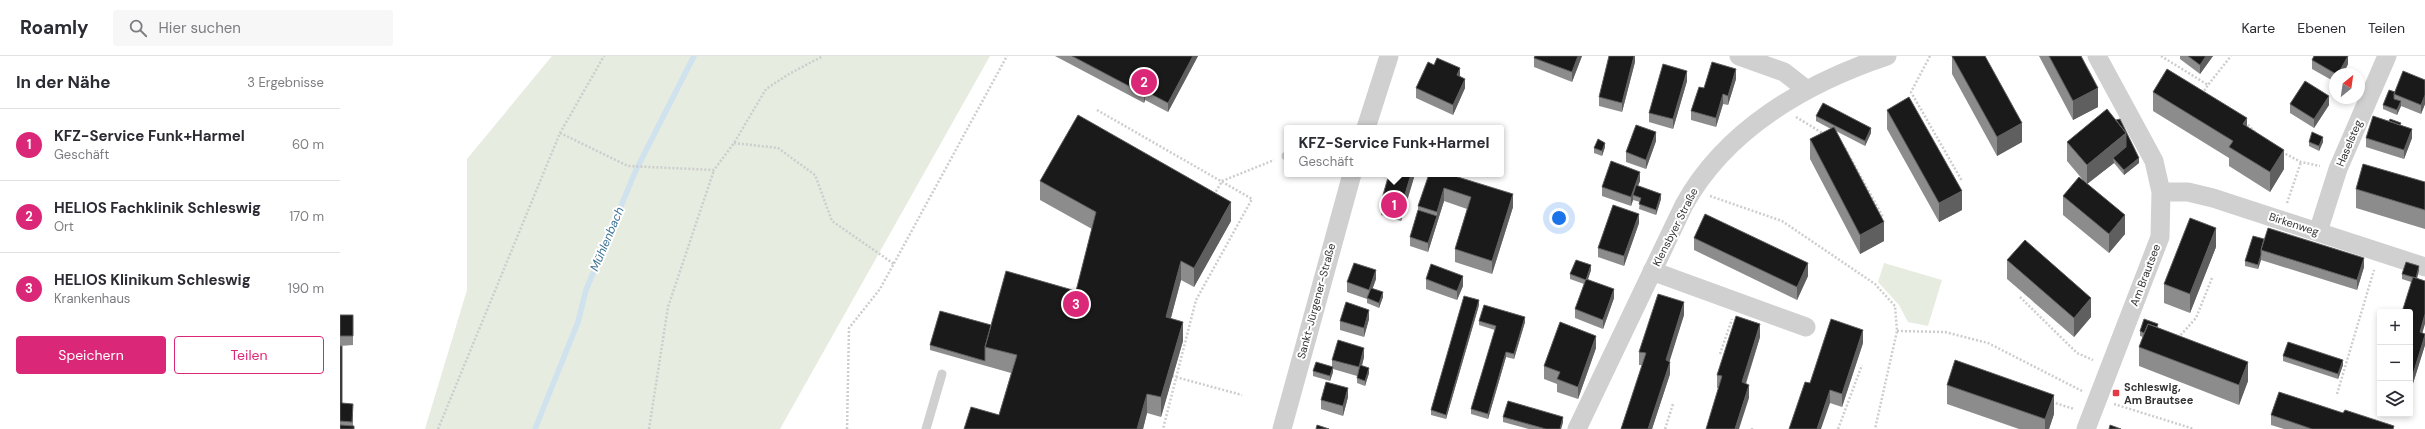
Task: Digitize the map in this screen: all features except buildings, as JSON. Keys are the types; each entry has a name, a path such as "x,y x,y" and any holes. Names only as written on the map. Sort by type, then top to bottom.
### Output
{"street":[{"path":"1367,125 1389,56"},
{"path":"1739,56 1784,72 1806,90"},
{"name":"Klensbyer Straße","path":"1577,429 1692,190 1724,149 1766,114 1806,90 1887,56"},
{"name":"Haselsteg","path":"2318,232 2338,169 2387,56"},
{"name":"Am Brautsee","path":"2092,415 2160,237 2161,192 2154,161 2105,59"},
{"name":"Sankt-Jürgener-Straße","path":"1282,429 1351,177"},
{"name":"Birkenweg","path":"2161,192 2188,192 2213,198 2425,267"},
{"name":"Klensbyer Straße","path":"1652,272 1806,327"}],"lane":[{"path":"926,429 942,374"}],"path":[{"path":"438,429 560,133 604,56"},
{"path":"648,429 668,307 714,170 734,143 766,89 789,74 823,56"},
{"path":"847,429 849,328 880,289 1007,56"},
{"path":"1930,56 1911,92 1962,182"},
{"path":"2161,56 2208,84"},
{"path":"2208,98 2202,95 2208,84 2231,56"},
{"path":"1785,102 1792,114 1829,136"},
{"path":"1096,110 1252,199 1196,300 1174,377 1163,429"},
{"path":"2244,121 2259,136"},
{"path":"560,133 628,166 643,168 714,170"},
{"path":"734,143 778,148 815,175 832,221 894,264"},
{"path":"1840,144 1845,148 1883,217"},
{"path":"2276,149 2300,162 2338,169"},
{"path":"1211,201 1222,181 1284,157"},
{"path":"2281,220 2300,162"},
{"path":"1692,190 1782,221 1875,284 1895,306 1897,331 1875,429"},
{"path":"2336,394 2379,252"},
{"path":"2173,344 2196,318 2212,278"},
{"path":"2020,297 2076,353 2110,367"},
{"path":"1720,354 1738,302"},
{"path":"1897,331 1945,332 1988,343 2092,415"},
{"path":"1838,429 1862,365"},
{"path":"1174,377 1242,395"},
{"path":"2049,401 2092,415 2194,429"},
{"path":"1665,429 1674,404"}],"shaded area":[{"path":"552,56 990,56 780,429 425,429 467,290 467,159"},
{"path":"1884,263 1942,280 1928,326 1908,322 1899,305 1878,282"}],"waterway":[{"name":"Mühlenbach","path":"535,429 578,322 586,290 636,170 694,56"}],"place":[{"name":"HELIOS Fachklinik Schleswig","path":"1144,82"},
{"name":"KFZ-Service Funk+Harmel","path":"1394,205"},
{"name":"HELIOS Klinikum Schleswig","path":"1076,304"},
{"name":"Schleswig, Am Brautsee","path":"2116,393"}]}
